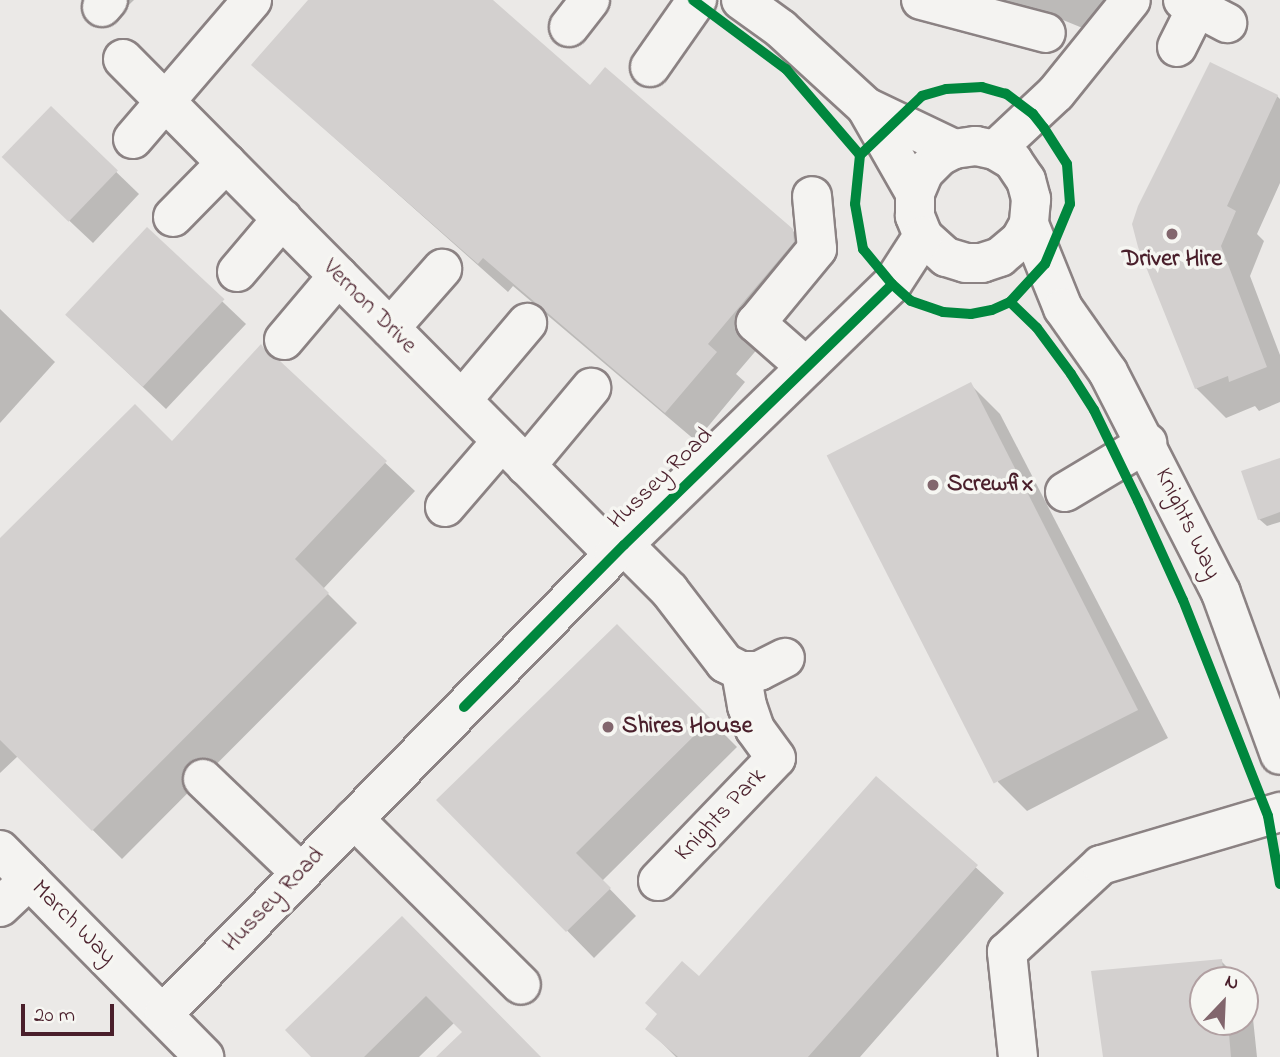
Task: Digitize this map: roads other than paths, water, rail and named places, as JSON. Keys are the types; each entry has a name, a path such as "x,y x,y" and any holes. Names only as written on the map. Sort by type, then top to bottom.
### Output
{"street":[{"path":"132,139 252,0"},
{"path":"650,67 697,0"},
{"path":"741,0 781,29 866,107 954,149"},
{"path":"921,0 1046,33"},
{"path":"995,150 1056,93 1131,0"},
{"path":"1177,47 1203,10"},
{"name":"Vernon Drive","path":"123,59 514,454 619,549 669,590 725,663 741,671"},
{"path":"1026,180 1056,93"},
{"path":"866,107 915,193"},
{"path":"923,236 915,216 915,193 924,172 940,156 954,149 976,146 995,150 1013,161 1026,180"},
{"path":"173,217 226,163"},
{"name":"Knights Way","path":"1026,180 1031,199 1029,223 1063,308 1108,372 1147,443 1221,593 1273,711 1280,755"},
{"path":"806,367 756,323 817,249 812,196"},
{"path":"237,272 282,219"},
{"path":"983,260 1020,240 1029,223"},
{"name":"Knights Way","path":"923,236 946,257 983,260 1063,308"},
{"name":"Hussey Road","path":"164,1013 619,549 892,284 923,236"},
{"name":"Hussey Road","path":"892,284 983,260"},
{"path":"390,328 442,269"},
{"path":"284,340 338,276"},
{"path":"462,400 527,323"},
{"path":"445,507 514,454 590,388"},
{"path":"1065,492 1147,443"},
{"path":"741,671 759,671 785,658"},
{"name":"Knights Park","path":"658,881 776,758 755,729 741,671"},
{"path":"203,779 301,873"},
{"path":"1018,1057 1007,952 1101,865 1280,812"},
{"path":"354,819 521,985"},
{"name":"March Way","path":"0,850 164,1013 204,1057"},
{"path":"0,907 29,880"}],"place":[{"name":"Driver Hire","path":"1172,234"},
{"name":"Screwfix","path":"933,485"},
{"name":"Shires House","path":"608,727"}]}
